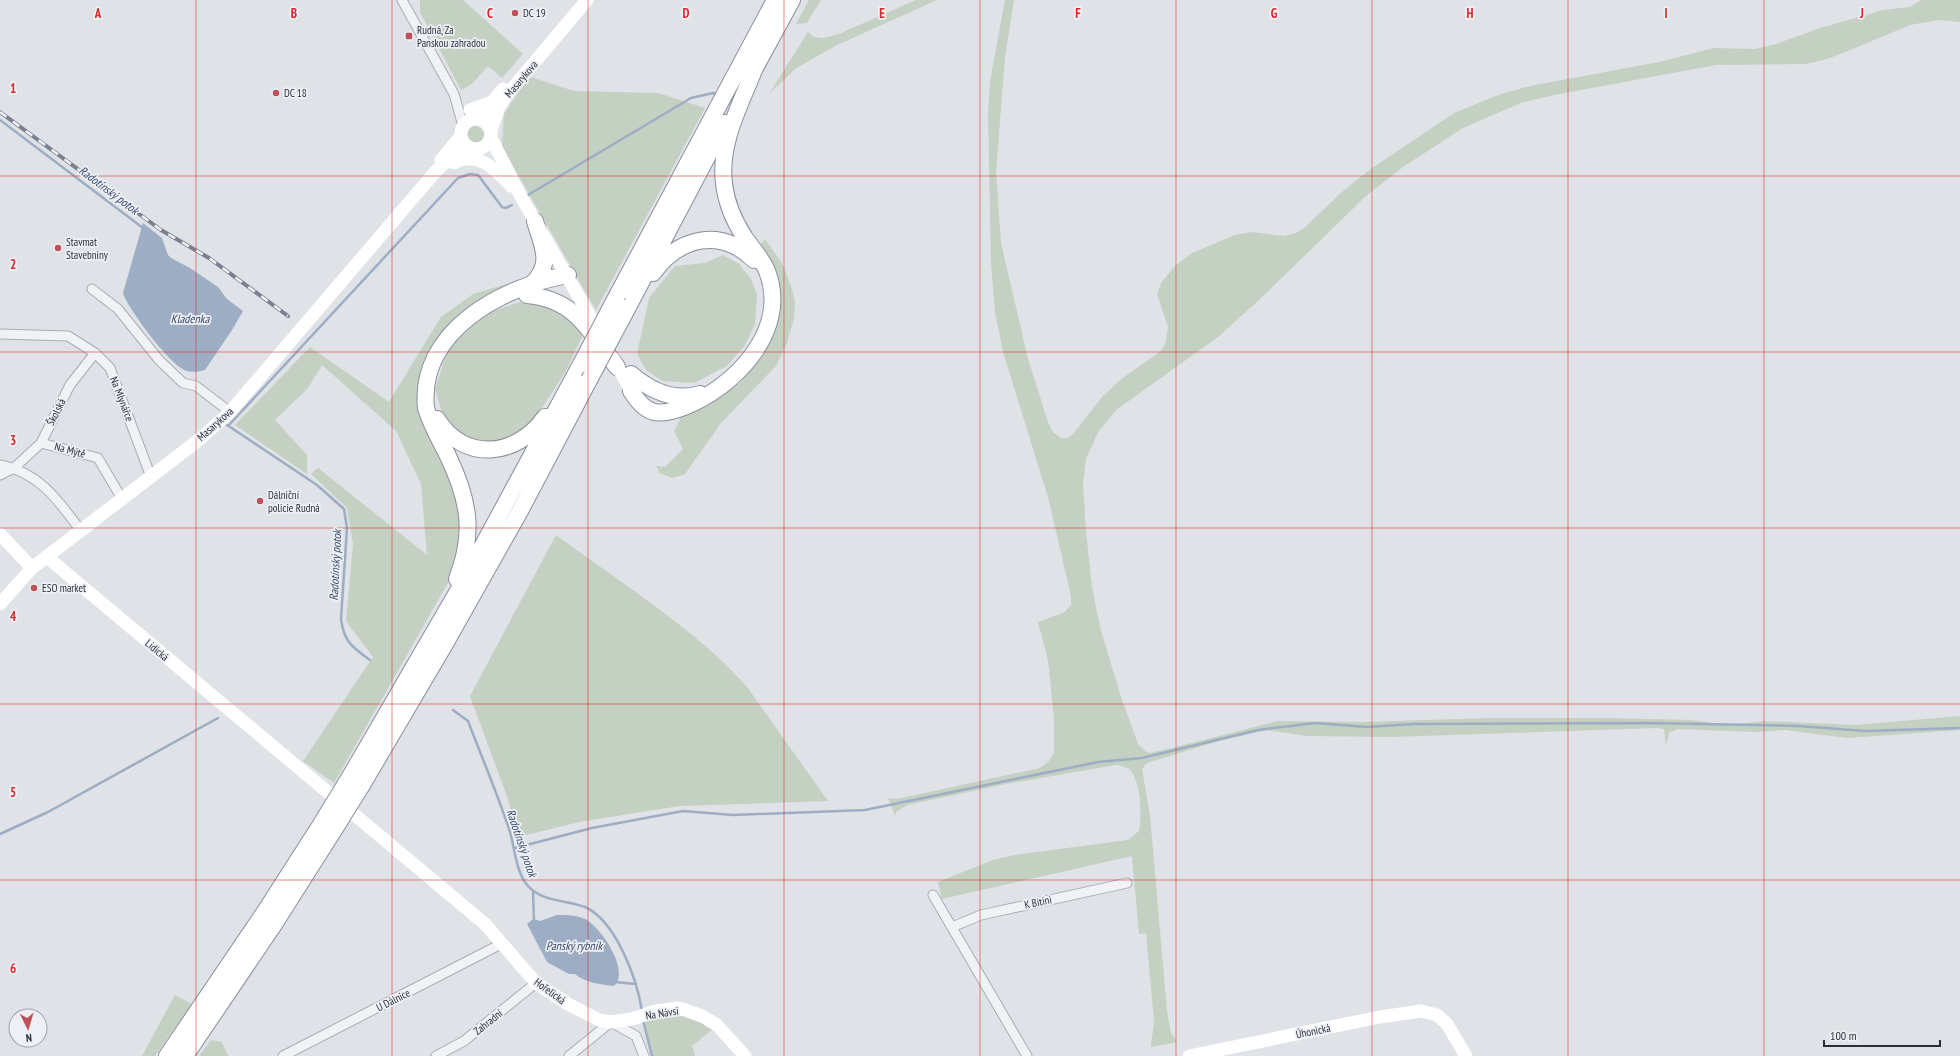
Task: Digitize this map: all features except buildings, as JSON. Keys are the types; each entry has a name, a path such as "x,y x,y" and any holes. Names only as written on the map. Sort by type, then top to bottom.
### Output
{"highway":[{"path":"356,780 440,622 581,364 775,0"},
{"path":"184,1056 275,923 328,825 356,780 418,690 520,511 792,0"},
{"path":"631,391 644,408 652,412 664,412 685,406 704,398 730,379 750,359 763,336 771,313 771,292 766,268 731,214 725,193 723,175 724,157 730,132 754,70"},
{"path":"529,290 542,274 545,260 535,221"},
{"path":"628,307 664,258 684,246 704,240 728,243 743,250 759,267 771,292"},
{"path":"440,622 465,553 468,520 461,487 428,413 426,403 430,368 434,358 446,339 468,317 493,302 529,290 552,288 568,275"},
{"path":"529,290 568,308 580,319 624,370 654,390 679,396 701,394 730,379"},
{"path":"427,389 436,418 456,439 477,448 501,448 521,441 536,429 581,364"},
{"path":"167,1056 264,914 328,825"}],"main road":[{"name":"Masarykova","path":"491,134 499,107 506,96 587,0"},
{"name":"Masarykova","path":"475,115 481,107 493,101 540,48 559,32"},
{"path":"504,179 494,163 475,148 464,143 462,131 475,115 486,122 497,152 520,195 624,370 631,391"},
{"name":"Masarykova","path":"400,213 417,186 448,152 462,131"},
{"path":"475,148 486,146 491,134"},
{"name":"Masarykova","path":"0,604 32,568 200,439 230,412 400,213 446,162 475,148"},
{"path":"400,213 446,167 458,160 469,158 479,159 504,179 520,195"},
{"path":"0,534 32,568"},
{"name":"Lidická","path":"47,557 485,924"},
{"name":"Hořelická","path":"485,924 536,983 574,1007 599,1020 611,1022"},
{"name":"Na Návsi","path":"611,1022 632,1019 656,1012 680,1008 702,1016 717,1025 745,1056"},
{"name":"Úhonická","path":"1189,1056 1421,1010 1437,1015 1446,1024 1466,1056"}],"street":[{"path":"402,0 454,94 475,115"},
{"path":"454,94 462,131"},
{"path":"92,289 118,309 159,360 183,383 196,386 230,412"},
{"name":"Na Mlynářce","path":"0,334 68,336 95,353 110,368 151,477"},
{"name":"Školská","path":"0,475 14,468 41,443 70,385 95,353"},
{"name":"Na Mýtě","path":"41,443 98,458 122,499"},
{"path":"0,465 14,468 31,476 57,498 81,531"},
{"name":"K Bitíni","path":"952,928 981,915 1127,883"},
{"path":"933,895 1027,1056"},
{"name":"U Dálnice","path":"283,1056 503,943"},
{"name":"Zahradní","path":"436,1056 464,1041 536,983"},
{"path":"569,1056 611,1022 636,1036 644,1056"}],"green space":[{"path":"420,0 463,0 523,54 502,78 488,66 472,84 461,90 420,12"},
{"path":"809,0 821,0 807,23 796,24"},
{"path":"916,0 937,0 835,46 795,69 769,94 808,32 814,37 824,38 839,34"},
{"path":"1005,0 1014,0 1005,57 996,172 1001,243 1028,359 1048,422 1053,432 1061,438 1068,438 1073,434 1102,397 1120,380 1161,351 1165,344 1168,327 1157,294 1161,283 1175,266 1190,254 1235,235 1251,232 1284,236 1296,233 1304,228 1342,192 1368,171 1454,113 1501,94 1530,86 1659,62 1714,48 1755,49 1776,44 1820,28 1883,10 1910,7 1921,0 1960,0 1960,22 1939,20 1910,25 1830,58 1806,64 1716,65 1554,95 1521,103 1463,128 1403,167 1366,196 1259,300 1218,337 1116,410 1098,432 1086,459 1083,484 1092,587 1101,631 1121,697 1138,744 1149,753 1278,721 1363,722 1489,718 1611,718 1691,720 1739,724 1765,721 1856,725 1960,716 1960,730 1847,738 1785,730 1757,732 1677,729 1669,733 1666,746 1664,729 1657,728 1390,737 1307,736 1267,730 1219,741 1147,763 1142,769 1150,816 1167,1011 1171,1033 1177,1042 1151,1047 1154,1021 1146,933 1139,934 1132,856 942,899 938,882 993,860 1015,855 1128,840 1139,831 1140,824 1140,800 1137,784 1128,768 1116,765 1006,784 907,805 896,812 895,816 888,798 897,799 1040,768 1049,761 1054,752 1054,719 1048,660 1038,622 1065,612 1071,605 1071,596 1048,497 1003,352 995,312 991,264 988,113 990,81"},
{"path":"528,76 574,91 658,93 705,108 596,310 502,147 504,114"},
{"path":"475,126 481,129 484,135 481,141 475,144 469,141 466,135 469,129"},
{"path":"765,239 783,265 795,302 794,318 787,343 776,366 721,423 685,474 672,478 660,473 656,466 665,467 683,449 674,431 682,416 715,400 739,384 758,362 770,340 758,247"},
{"path":"723,255 739,264 751,279 757,295 755,324 745,345 727,366 694,383 663,381 647,371 637,354 649,298 675,266 705,263"},
{"path":"513,282 519,284 451,322 427,357 422,377 461,498 464,529 453,574 334,783 303,761 373,657 346,621 353,544 347,508 311,474 318,468 427,555 421,484 396,431 322,365 308,388 275,420 307,455 307,474 235,425 310,347 389,402 441,317 473,294"},
{"path":"523,301 556,306 583,334 566,371 527,431 494,445 464,437 443,416 435,389 448,349 484,314"},
{"path":"556,535 631,588 720,659 747,687 828,801 680,806 579,822 518,837 508,799 470,696"},
{"path":"175,995 192,1004 155,1056 142,1056"},
{"path":"683,1016 702,1023 712,1030 692,1046 695,1056 653,1056 645,1022"},
{"path":"211,1040 222,1042 228,1056 199,1056"}],"water":[{"name":"Kladenka","path":"143,223 162,238 168,255 171,258 190,268 218,287 227,299 243,311 205,370 189,372 171,360 143,326 124,296 123,293"},
{"name":"Panský rybník","path":"557,915 585,919 598,930 612,950 619,970 618,979 614,986 588,981 578,977 575,974 569,974 547,962 527,924 533,919 540,921"}],"waterway":[{"path":"528,195 691,98 713,93 718,95"},
{"name":"Radotínský potok","path":"0,120 143,228"},
{"path":"228,426 458,178 470,174 478,175 502,207 506,208 512,205"},
{"name":"Radotínský potok","path":"227,425 317,485 344,509 347,528 341,619 342,627 350,643 370,660"},
{"name":"Radotínský potok","path":"453,710 468,721 510,832 518,868 524,881 534,891 547,898 585,907 596,914 606,925 623,952 630,968 642,1011"},
{"path":"0,834 48,812 218,718"},
{"path":"515,848 592,828 683,811 733,815 865,810 1098,762 1142,758 1258,730 1315,723 1367,727 1414,724 1650,723 1799,726 1865,731 1960,728"},
{"path":"533,891 534,921"},
{"path":"615,982 636,984"},
{"name":"Radotínský potok","path":"643,1020 652,1056"}],"railway":[{"path":"0,112 161,230 209,258 288,316"}],"place":[{"name":"DC 19","path":"515,13"},
{"name":"Rudná, Za Panskou zahradou","path":"409,36"},
{"name":"DC 18","path":"276,93"},
{"name":"Stavmat Stavebniny","path":"58,248"},
{"name":"Dálniční policie Rudná","path":"260,501"},
{"name":"ESO market","path":"34,588"}]}
